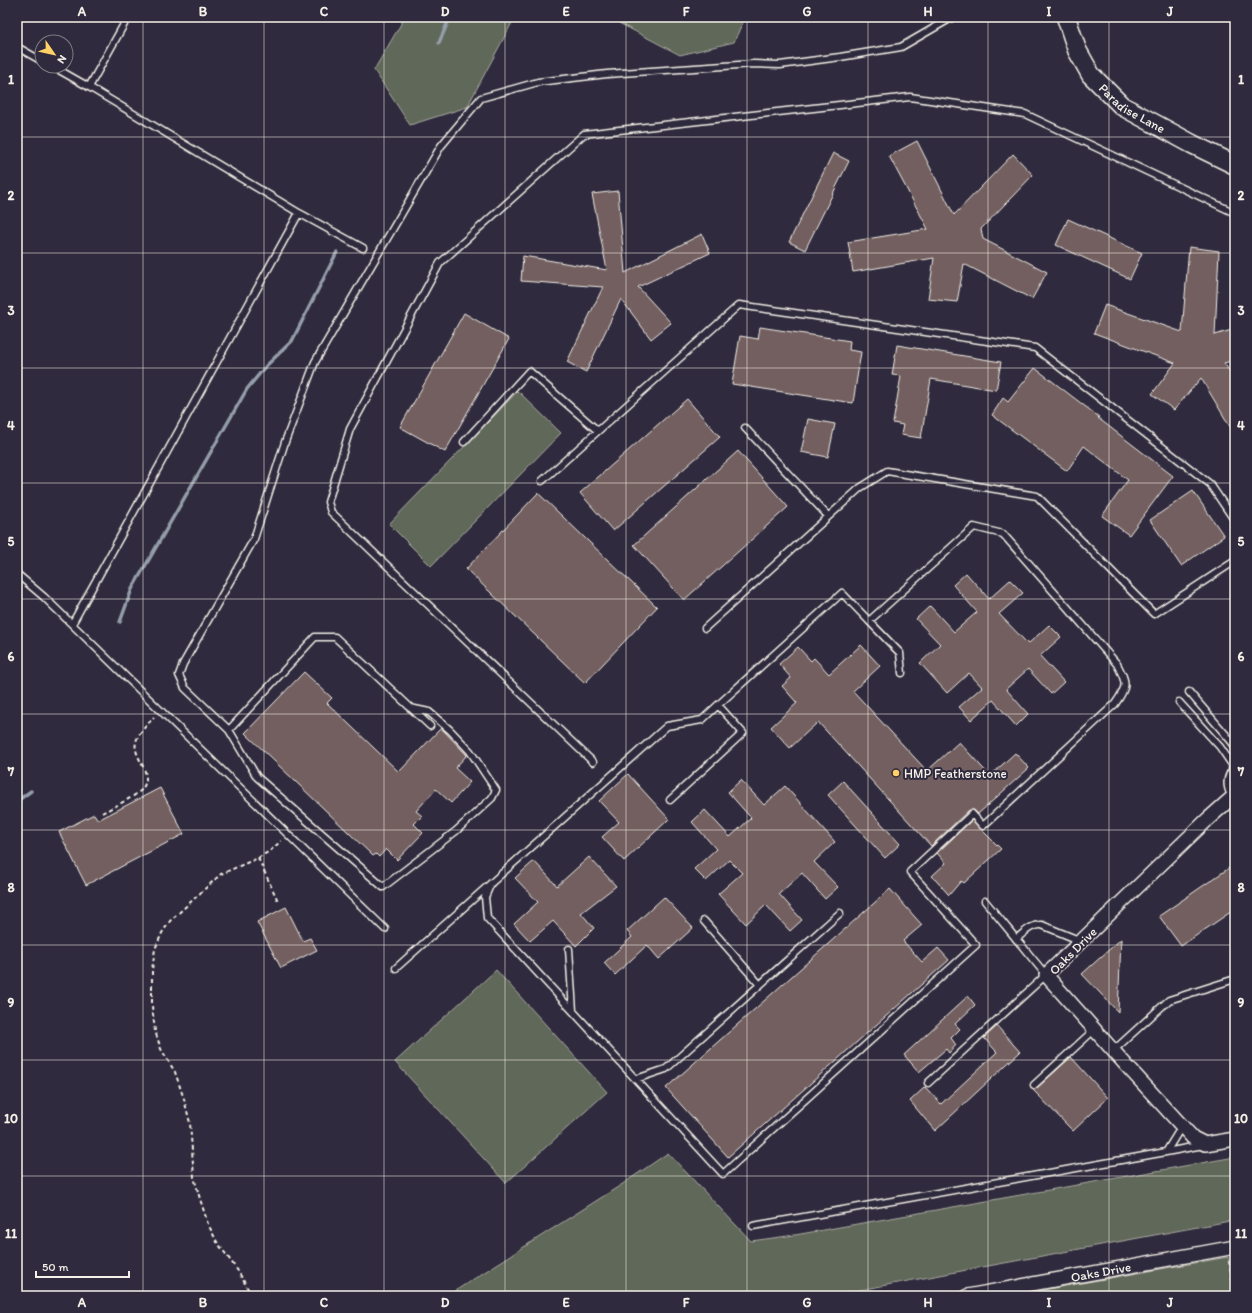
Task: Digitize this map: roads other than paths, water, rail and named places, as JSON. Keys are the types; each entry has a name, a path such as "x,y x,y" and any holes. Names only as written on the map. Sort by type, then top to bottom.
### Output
{"street":[{"name":"Paradise Lane","path":"1066,17 1077,50 1091,75 1122,106 1192,144 1235,165"},
{"path":"1235,772 1231,780 1231,785 1235,795"},
{"name":"Oaks Drive","path":"1205,1144 1193,1138 1046,975 1208,819 1235,795"},
{"path":"1205,1144 1235,1139"},
{"name":"Oaks Drive","path":"967,1296 1230,1247"}],"lane":[{"path":"89,87 128,17"},
{"path":"410,708 429,712 450,730 470,751 496,790 492,798 456,831 383,887 257,776 229,730 185,688 179,675 183,664 254,539 285,442 315,362 440,146 481,98 538,82 607,74 753,64 780,65 840,57 901,47 953,17"},
{"path":"17,47 34,57"},
{"path":"66,74 299,212 363,248"},
{"path":"593,762 331,512 328,502 350,429 440,263 584,134 910,97 1025,114 1235,213"},
{"path":"72,624 299,212"},
{"path":"542,481 739,305 1034,348 1210,484 1235,521"},
{"path":"464,442 530,371 598,431"},
{"path":"745,428 828,516"},
{"path":"705,628 860,488 888,471 1037,496 1154,614 1235,561"},
{"path":"491,883 485,897 487,918 723,1174 976,945 910,872 972,814 983,826 1115,704 1123,692 1125,680 1117,664 1002,534 974,527 869,621"},
{"path":"17,574 72,624 385,929"},
{"path":"396,968 667,726 702,720 842,592 900,653 902,673"},
{"path":"229,730 315,637 335,637 430,726"},
{"path":"1188,692 1232,742 1235,748"},
{"path":"1179,702 1220,747 1235,769"},
{"path":"670,800 743,733 718,705"},
{"path":"928,1084 1046,975 984,901"},
{"path":"636,1079 666,1069 840,913"},
{"path":"704,921 760,985"},
{"path":"1016,939 1036,924 1042,924 1081,941"},
{"path":"569,949 573,1011"},
{"path":"1113,1051 1169,1000 1235,979"},
{"path":"1034,1085 1094,1030"},
{"path":"1166,1152 1182,1126"},
{"path":"753,1226 1205,1144"}],"waterway":[{"path":"439,43 450,17"},
{"path":"120,622 132,589 247,389 266,366 292,341 337,252"},
{"path":"17,801 31,791"}],"place":[{"name":"HMP Featherstone","path":"896,773"}]}
